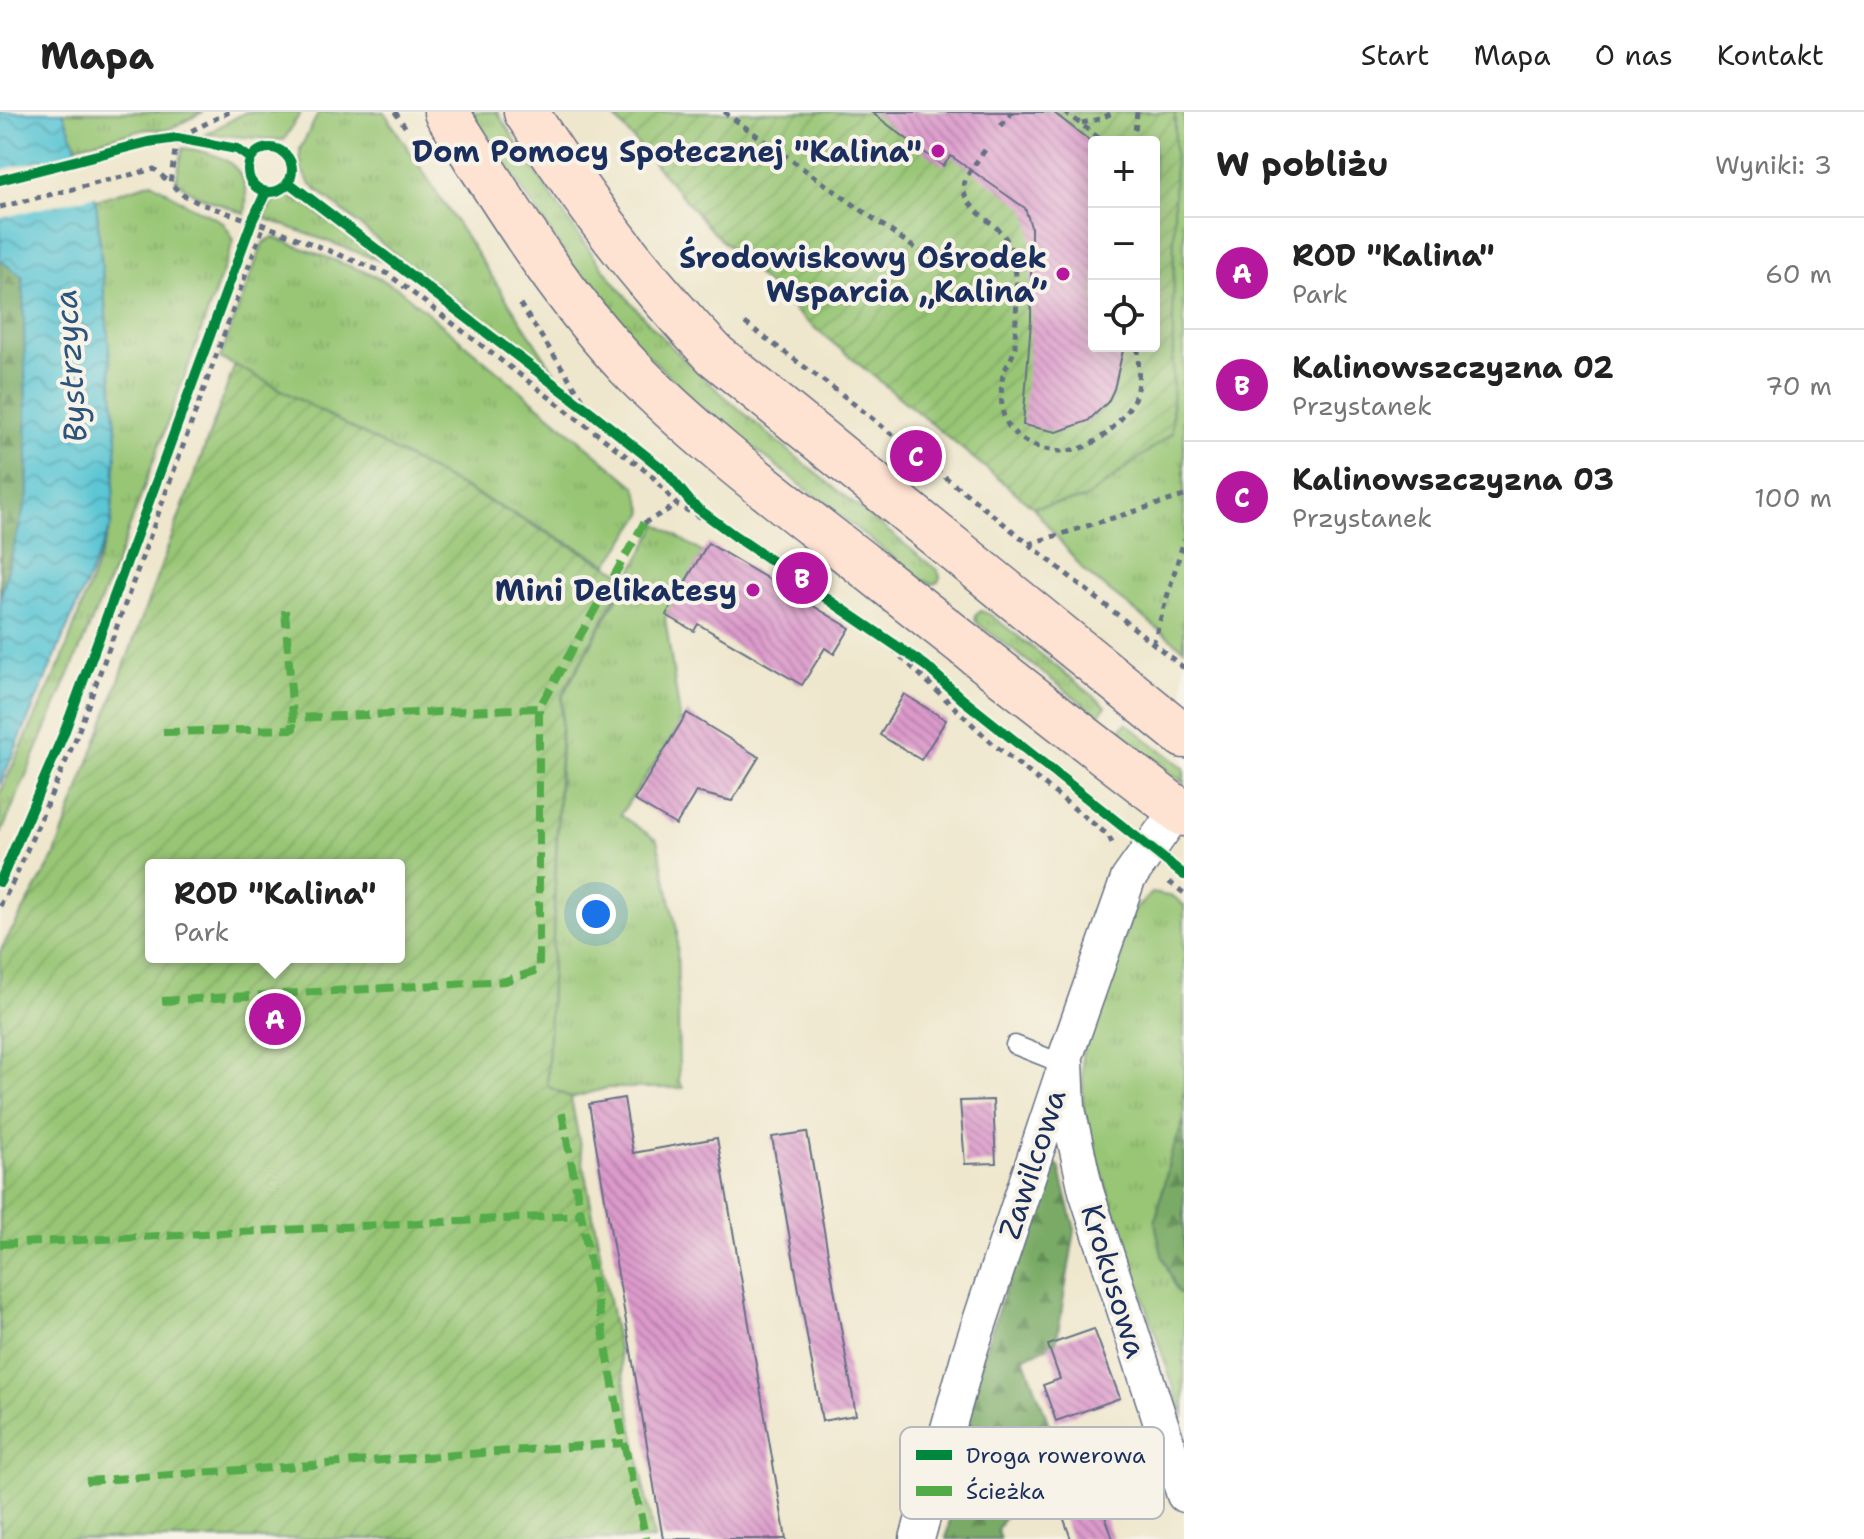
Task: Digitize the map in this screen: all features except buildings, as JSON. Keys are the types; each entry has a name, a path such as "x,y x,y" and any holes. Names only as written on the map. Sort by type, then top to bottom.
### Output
{"main road":[{"path":"446,112 557,278 627,365 707,441 1181,811"},
{"path":"526,112 602,225 659,296 715,355 1184,736"},
{"path":"938,624 980,571"}],"street":[{"name":"Zawilcowa","path":"948,1427 969,1354 1128,879 1181,811"},
{"name":"Krokusowa","path":"1065,1063 1068,1109 1086,1191 1160,1427"},
{"name":"Krokusowa","path":"1164,1439 1184,1495"},
{"name":"Zawilcowa","path":"917,1539 923,1519"}],"lane":[{"path":"1015,1045 1065,1063"}],"path":[{"path":"177,138 229,112"},
{"path":"724,112 923,254"},
{"path":"1001,126 1012,112"},
{"path":"1065,112 1096,136"},
{"path":"1079,122 1100,119 1114,112"},
{"path":"1135,136 1137,112"},
{"path":"170,183 177,138"},
{"path":"162,140 197,140"},
{"path":"985,150 966,176 963,188 965,199 1007,240 1014,260 1015,347 1004,374 1002,408 1005,421 1013,433 1034,446 1049,449 1081,448 1098,439 1115,425 1134,399 1138,352"},
{"path":"0,207 154,169 183,195 201,204 254,216 264,225 388,274 651,475 677,505 735,536"},
{"path":"247,236 254,216"},
{"path":"0,906 76,738 264,225"},
{"path":"738,318 844,396 1184,668"},
{"path":"107,618 209,340"},
{"path":"562,390 603,422"},
{"path":"635,448 668,476 693,505 735,536"},
{"path":"1028,544 1184,496"},
{"path":"644,523 677,505"},
{"path":"1153,644 1184,540"},
{"path":"875,632 926,666 974,709"},
{"path":"875,632 959,713 1050,789"},
{"path":"0,882 23,828"}],"green space":[{"path":"0,112 203,112 167,130 147,129 0,164"},
{"path":"246,112 301,112 284,140 206,134"},
{"path":"319,112 384,112 555,373 401,259 310,184 300,167 300,149"},
{"path":"471,112 497,112 583,242 657,332 746,415 938,571 938,582 933,584 922,580 695,402 633,340 576,271"},
{"path":"610,112 1175,112 1172,433 1085,499 1033,507 799,315 712,231"},
{"path":"1175,112 1184,112 1184,649 1085,572 1033,507 1085,499 1172,433"},
{"path":"183,148 211,154 232,165 244,184 245,214 194,194 176,180"},
{"path":"152,182 223,222 234,240 115,567 0,836 0,793 62,660 111,526 117,439 96,200"},
{"path":"290,197 307,205 381,261 264,218 274,200"},
{"path":"273,237 373,275 398,288 636,487 644,512 608,564 220,358 263,243"},
{"path":"0,260 23,277 28,495 0,599"},
{"path":"235,365 627,576 562,695 547,1086 571,1098 654,1539 0,1539 0,951 54,857"},
{"path":"658,524 703,553 665,618 681,724 620,815 657,840 677,930 679,1081 683,1088 607,1088 571,1098 547,1086 563,695"},
{"path":"981,611 991,615 1106,706 1098,715 976,622 975,616"},
{"path":"1126,723 1184,768 1184,783 1118,732"},
{"path":"1152,893 1174,897 1184,905 1184,1418 1103,1178 1083,1108 1082,1054 1134,910"},
{"path":"1184,1120 1184,1297 1177,1291 1162,1255 1155,1223 1171,1154"},
{"path":"1048,1162 1059,1167 1075,1230 1056,1344 1024,1357 1050,1427 967,1427 977,1373"},
{"path":"950,1519 1003,1519 997,1530 1000,1539 946,1539"}],"water":[{"name":"Bystrzyca","path":"0,112 63,112 96,200 117,439 111,526 0,785 0,599 28,494 23,277 0,260"}],"pier":[{"path":"84,150 98,195 0,218 0,170"}],"marked path":[{"path":"162,1001 505,981 539,970 539,708 644,523"},
{"path":"285,610 293,718 539,708"},
{"path":"163,732 293,729 293,718"},
{"path":"562,1113 624,1443 646,1539"},
{"path":"0,1244 582,1215"},
{"path":"86,1481 624,1443"}],"cycle path":[{"path":"0,180 148,142 177,138 237,149 251,159"},
{"path":"270,148 285,155 292,170 285,185 270,192 255,185 248,170 255,155 270,148"},
{"path":"288,182 665,471 693,505 926,666 962,699 1184,875"},
{"path":"0,882 64,733 252,221 266,192"}],"place":[{"name":"Dom Pomocy Społecznej \"Kalina\"","path":"938,151"},
{"name":"Środowiskowy Ośrodek Wsparcia „Kalina”","path":"1063,274"},
{"name":"Kalinowszczyzna 03","path":"916,456"},
{"name":"Kalinowszczyzna 02","path":"802,578"},
{"name":"Mini Delikatesy","path":"753,590"},
{"name":"ROD \"Kalina\"","path":"275,1019"}]}
